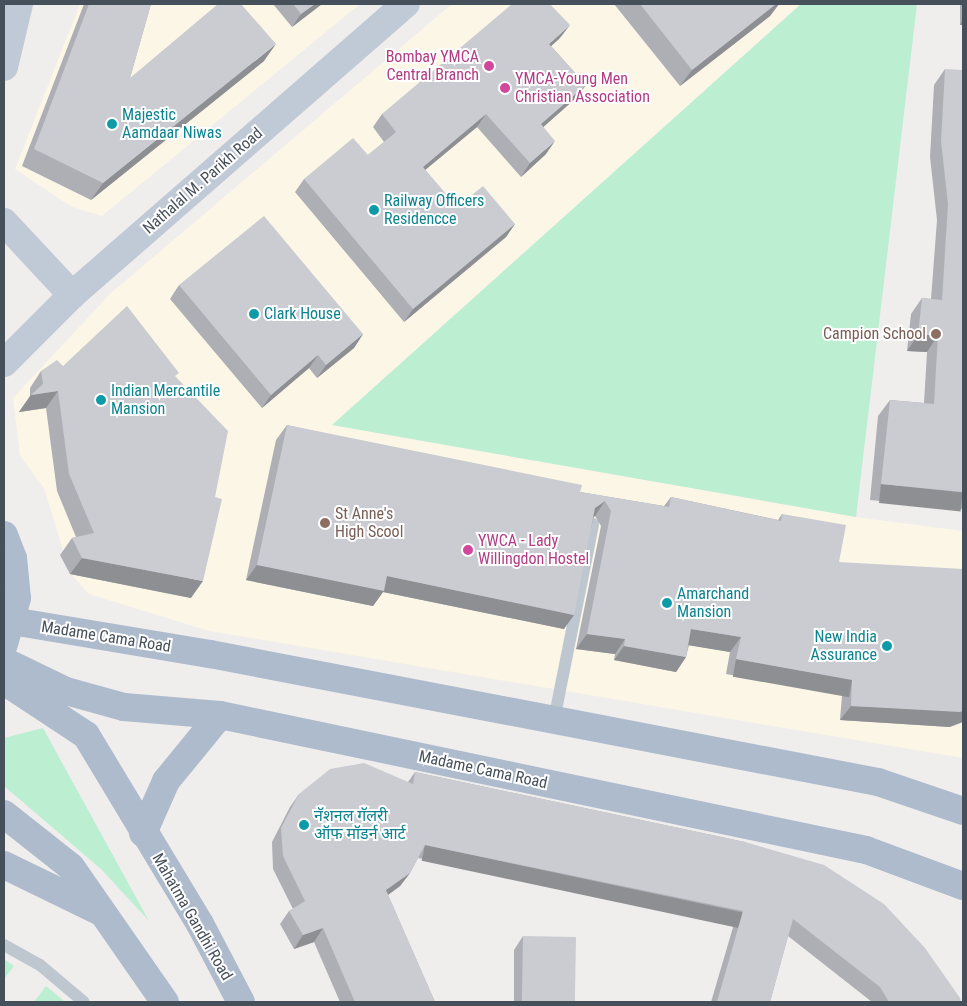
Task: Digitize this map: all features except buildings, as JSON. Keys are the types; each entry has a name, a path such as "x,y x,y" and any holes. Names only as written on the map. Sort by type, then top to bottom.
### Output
{"main road":[{"path":"4,535 13,558 17,598 8,632"},
{"name":"Madame Cama Road","path":"8,632 554,720 878,782 963,811"},
{"name":"Madame Cama Road","path":"4,661 66,691 124,707 220,715 866,850 963,886"},
{"name":"Mahatma Gandhi Road","path":"4,681 86,735 143,833 200,924 240,1002"},
{"path":"143,833 166,781 220,715"},
{"path":"4,814 71,867 165,1002"},
{"path":"4,865 101,912"}],"street":[{"path":"4,67 19,4"},
{"name":"Nathalal M. Parikh Road","path":"4,363 72,295 406,4"},
{"path":"4,222 72,295"}],"lane":[{"path":"554,720 592,524"},
{"path":"4,945 40,965 84,1002"}],"shaded area":[{"name":"Majestic Aamdaar Niwas","path":"80,4 360,4 102,216 72,207 15,169"},
{"path":"452,4 801,4 333,425 856,517 963,531 963,758 209,631 89,594 70,573 44,488 20,456 13,398 111,293"}],"green space":[{"path":"801,4 917,4 856,517 332,425"},
{"path":"43,728 149,921 101,869 4,786 4,738"},
{"path":"4,959 14,966 4,979"},
{"path":"46,986 65,1002 34,1002"}],"place":[{"name":"Bombay YMCA Central Branch","path":"489,66"},
{"name":"YMCA-Young Men Christian Association","path":"505,88"},
{"name":"Majestic Aamdaar Niwas","path":"112,124"},
{"name":"Railway Officers Residencce","path":"374,210"},
{"name":"Clark House","path":"254,314"},
{"name":"Campion School","path":"936,334"},
{"name":"Indian Mercantile Mansion","path":"101,400"},
{"name":"St Anne's High Scool","path":"325,523"},
{"name":"YWCA - Lady Willingdon Hostel","path":"468,550"},
{"name":"Amarchand Mansion","path":"667,603"},
{"name":"New India Assurance","path":"887,646"},
{"name":"नॅशनल गॅलरी ऑफ मॉडर्न आर्ट","path":"304,825"}]}
